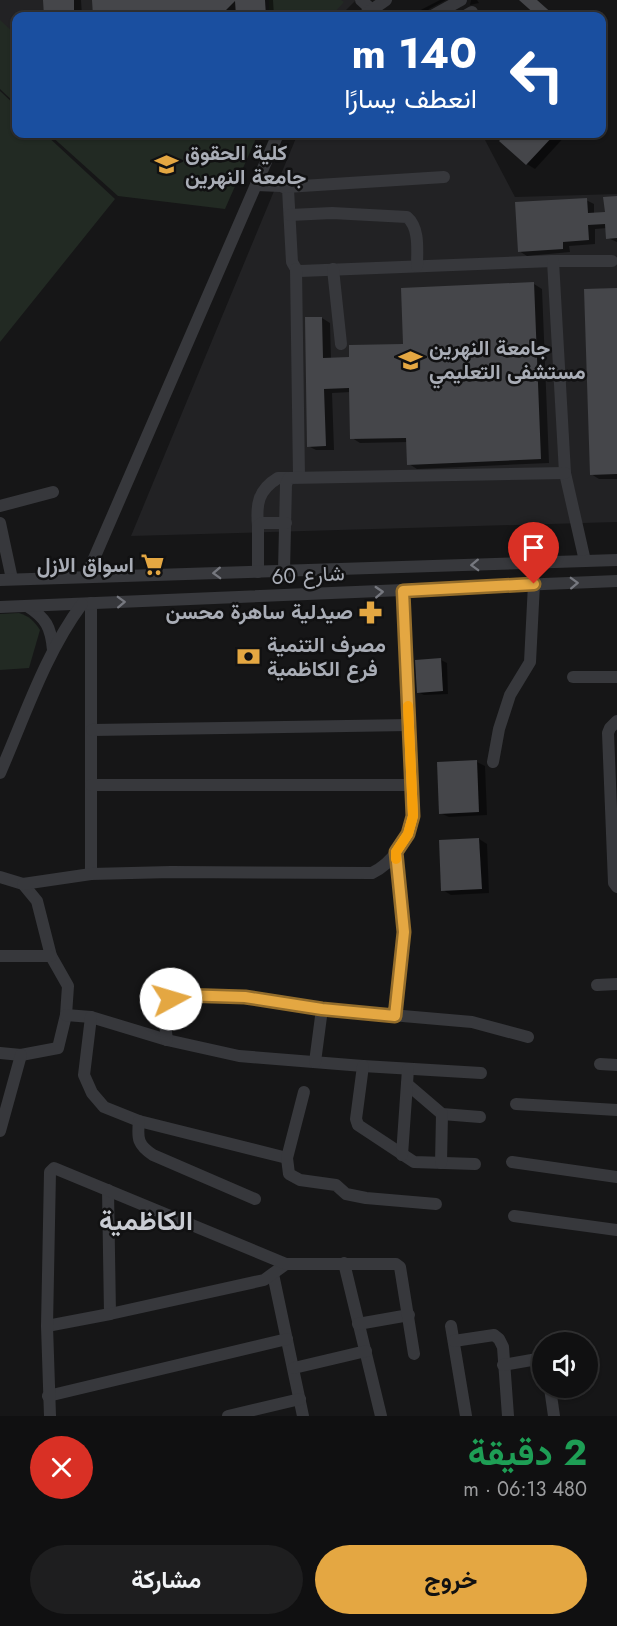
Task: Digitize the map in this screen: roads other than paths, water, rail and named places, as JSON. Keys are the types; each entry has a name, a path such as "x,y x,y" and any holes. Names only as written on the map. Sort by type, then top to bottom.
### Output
{"street":[{"path":"368,12 386,0"},
{"path":"439,12 461,0"},
{"path":"86,577 276,138"},
{"path":"256,185 286,187 444,177"},
{"path":"286,187 289,191 292,262 296,269 294,478"},
{"path":"290,215 332,213 407,217 411,220 416,235 417,266"},
{"path":"296,269 300,271 554,261 612,261"},
{"path":"554,261 565,473 585,561"},
{"path":"333,269 341,345"},
{"path":"258,572 258,500 261,493 278,478 565,473"},
{"path":"284,571 286,484 294,478"},
{"path":"0,506 53,492"},
{"path":"0,523 6,580"},
{"path":"258,526 262,523 286,523"},
{"name":"شارع 60","path":"6,580 617,560"},
{"name":"شارع 60","path":"0,607 617,581"},
{"path":"493,762 499,729 510,694 530,662 534,584"},
{"path":"0,877 23,884 91,874 372,873 385,865 412,826 413,816 403,591"},
{"path":"0,773 53,651 67,625 86,604"},
{"path":"86,604 92,730 91,874"},
{"path":"27,606 40,614 48,625 52,635 53,651"},
{"path":"573,677 617,678"},
{"path":"617,721 608,733 614,883 617,887"},
{"path":"92,730 409,725"},
{"path":"91,785 412,785"},
{"path":"395,1016 404,932 396,852"},
{"path":"0,1053 21,1055 58,1048 66,1015 68,986 51,956 37,901 23,884"},
{"path":"0,956 51,956"},
{"path":"597,985 617,984"},
{"path":"166,1040 164,1011 171,999 180,995 245,997 322,1009 472,1022 528,1037"},
{"path":"315,1062 322,1009"},
{"path":"66,1015 91,1017 166,1040 239,1056 481,1073"},
{"path":"91,1017 84,1075 92,1094 104,1107 139,1121 287,1158"},
{"path":"0,1131 21,1055"},
{"path":"600,1064 617,1065"},
{"path":"363,1066 356,1119 358,1125 414,1162 476,1164"},
{"path":"402,1155 408,1069"},
{"path":"407,1084 442,1114 480,1117"},
{"path":"304,1092 287,1158 289,1174 300,1180 336,1185 346,1194 436,1204"},
{"path":"516,1104 617,1110"},
{"path":"441,1163 442,1114"},
{"path":"139,1121 137,1137 143,1148 153,1155 255,1199"},
{"path":"512,1162 617,1177"},
{"path":"50,1416 47,1326 50,1172 54,1168 286,1264 396,1264 400,1267 414,1354"},
{"path":"108,1190 110,1314"},
{"path":"514,1216 617,1230"},
{"path":"344,1263 381,1416"},
{"path":"47,1326 264,1280 286,1264"},
{"path":"273,1274 303,1416"},
{"path":"358,1324 409,1315"},
{"path":"451,1326 466,1416"},
{"path":"454,1341 494,1335 499,1338 503,1347 508,1416"},
{"path":"48,1396 287,1339"},
{"path":"294,1368 366,1351"},
{"path":"503,1365 532,1360"},
{"path":"551,1398 554,1416"},
{"path":"228,1416 300,1399"}],"place":[{"name":"كلية الحقوق جامعة النهرين","path":"167,165"},
{"name":"جامعة النهرين مستشفى التعليمي","path":"411,360"},
{"name":"اسواق الازل","path":"152,565"},
{"name":"صيدلية ساهرة محسن","path":"371,612"},
{"name":"مصرف التنمية فرع الكاظمية","path":"249,657"}],"district":[{"name":"الكاظمية","path":"146,1221"}]}
